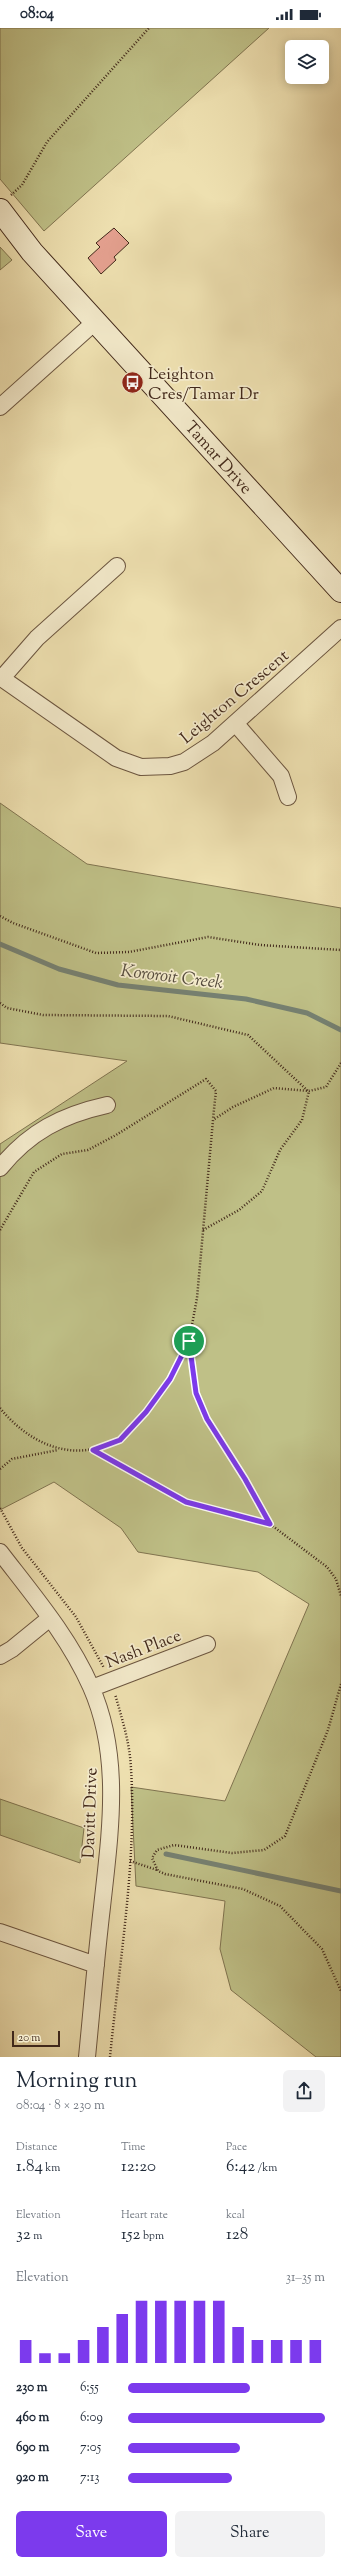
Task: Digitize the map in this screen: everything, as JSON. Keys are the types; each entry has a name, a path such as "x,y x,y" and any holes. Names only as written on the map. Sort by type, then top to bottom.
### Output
{"street":[{"name":"Tamar Drive","path":"3,205 32,252 341,591"},
{"name":"Tamar Drive","path":"0,230 32,252"},
{"path":"0,407 96,321"},
{"path":"1,677 37,638 117,566"},
{"name":"Leighton Crescent","path":"1,677 106,751 128,763 141,767 170,766 184,762 199,754 236,724 341,628"},
{"path":"236,724 281,776 288,797"},
{"path":"0,1168 11,1154 29,1139 58,1119 107,1105"},
{"name":"Davitt Drive","path":"0,1552 74,1652 92,1688 104,1728 110,1760 112,1792 87,2057"},
{"path":"0,1656 12,1649 50,1618"},
{"name":"Nash Place","path":"92,1688 207,1644"},
{"path":"0,1932 96,1965"}],"path":[{"path":"3,205 22,185 47,142 149,28"},
{"path":"0,916 13,923 96,953 129,952 208,936 260,946 341,950"},
{"path":"0,1004 7,1008 43,1015 168,1016 248,1035 309,1091"},
{"path":"213,1120 233,1106 274,1088 309,1091 326,1087 341,1063"},
{"path":"0,1230 34,1172 62,1154 88,1150 116,1135 206,1079 216,1091 196,1298 189,1341 196,1393 207,1419 245,1479 270,1524"},
{"path":"203,1230 239,1210 262,1191 280,1150 302,1120 309,1091"},
{"path":"0,1469 12,1459 61,1450 93,1450 120,1440 146,1412 170,1379 189,1341"},
{"path":"0,1408 23,1432 61,1450"},
{"path":"93,1450 186,1502 270,1524 327,1567 336,1579 341,1596"},
{"path":"0,1508 22,1548"},
{"path":"158,1870 152,1858 157,1850 165,1846 174,1845 232,1853 264,1850 285,1836 328,1730 341,1684"},
{"path":"110,2057 130,1861 133,1808 131,1787"},
{"path":"130,1861 158,1870 165,1874 243,1890 280,1906 322,1948 341,1991"}],"green space":[{"path":"0,28 269,28 44,231 0,179"},
{"path":"0,247 12,260 0,270"},
{"path":"0,803 87,864 341,908 341,2057 316,2057 231,1990 220,1949 225,1901 136,1886 131,1787 225,1801 309,1604 258,1572 138,1552 121,1528 54,1482 0,1510 0,1144 127,1061 0,1043"},
{"path":"0,1799 84,1828 80,1863 0,1835"}],"building":[{"path":"114,228 129,243 114,257 116,260 101,274 88,258 100,247 96,243"}],"waterway":[{"name":"Kororoit Creek","path":"0,944 59,969 118,985 246,999 307,1013 341,1030"},
{"path":"166,1854 341,1891"}],"place":[{"name":"Leighton Cres/Tamar Dr","path":"132,383"}],"route":[{"path":"189,1341 196,1393 207,1419 245,1479 270,1524 238,1514 186,1502 148,1483 112,1460 93,1450 120,1440 146,1412 170,1379 189,1341"}]}
